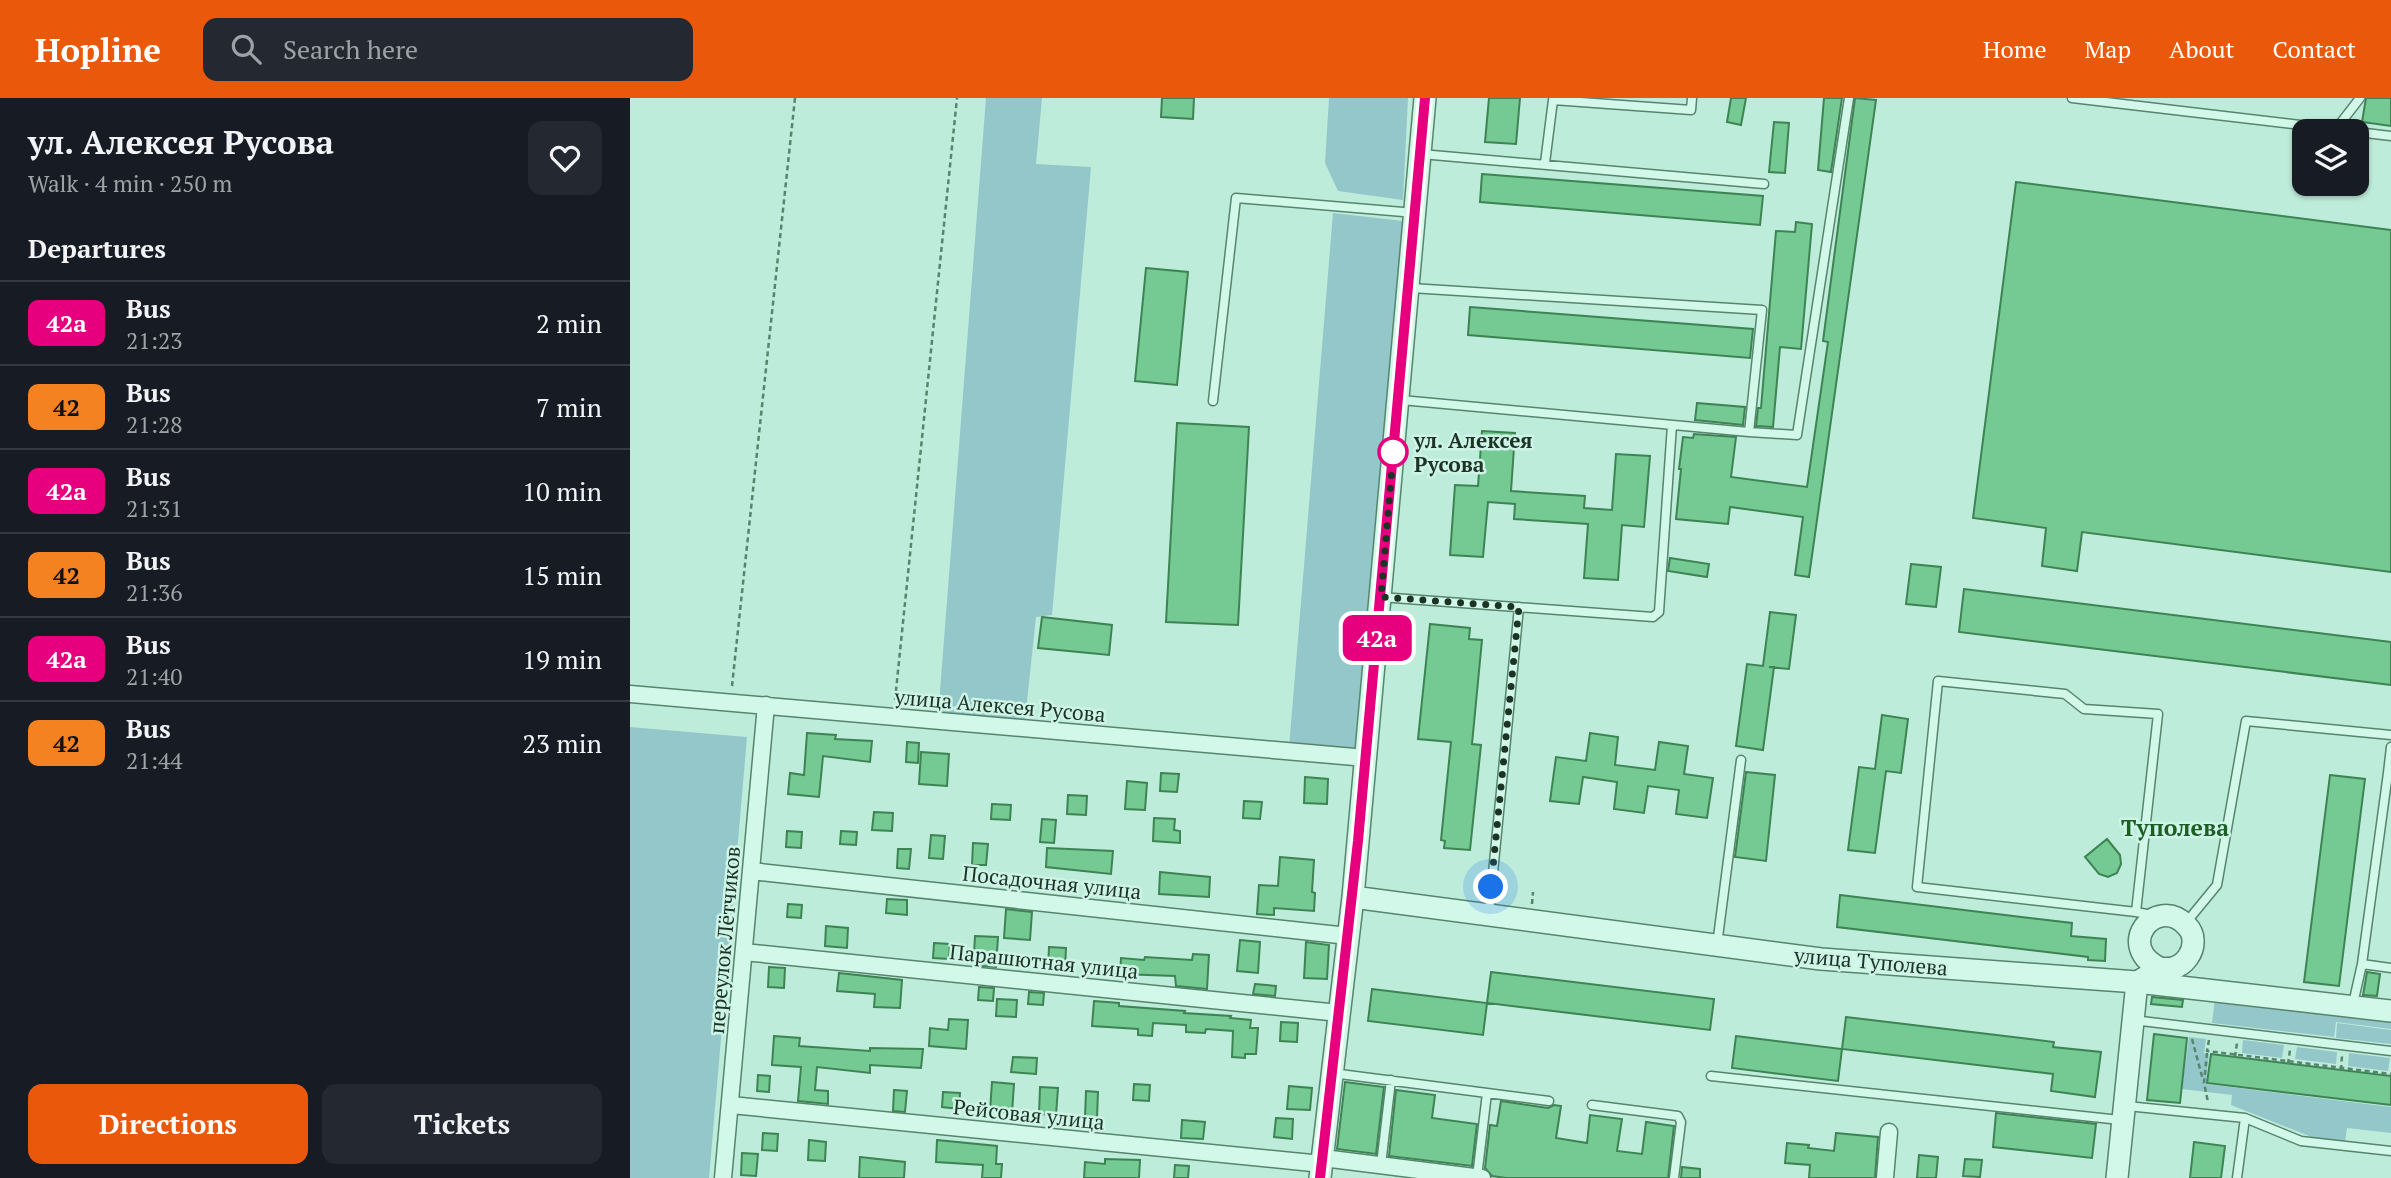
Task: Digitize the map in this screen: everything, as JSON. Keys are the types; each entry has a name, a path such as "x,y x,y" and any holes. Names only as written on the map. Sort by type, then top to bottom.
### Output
{"street":[{"path":"1322,1166 1353,897 1425,98"},
{"name":"улица Алексея Русова","path":"630,694 1366,758"},
{"name":"переулок Лётчиков","path":"723,1178 766,705"},
{"name":"Посадочная улица","path":"751,871 1348,936"},
{"name":"улица Туполева","path":"1353,897 1821,959 2137,982 2391,1011"},
{"path":"2117,1178 2137,982 2162,969 2173,968 2185,961 2191,953 2193,940 2190,930 2173,916 2158,916 2147,923 2140,937 2141,952 2149,963 2162,969"},
{"name":"Парашютная улица","path":"744,952 1339,1013"},
{"name":"Рейсовая улица","path":"731,1105 1322,1166 1381,1165 1480,1178"},
{"path":"1885,1178 1889,1132"}],"lane":[{"path":"1545,163 1553,100 1691,110 1692,98"},
{"path":"1398,400 1797,435 1849,98"},
{"path":"2072,98 2292,125"},
{"path":"2344,119 2360,98"},
{"path":"2369,133 2391,136"},
{"path":"1420,154 1764,184"},
{"path":"1213,401 1236,198 1415,213"},
{"path":"1408,288 1762,310 1749,432"},
{"path":"1381,597 1653,617 1659,612 1672,425"},
{"path":"1489,915 1519,607"},
{"path":"2136,912 2158,714 2084,709 2064,694 1938,681 1917,887 2158,916"},
{"path":"2185,924 2217,886 2246,721 2391,735"},
{"path":"2352,1006 2362,964 2390,773 2391,747"},
{"path":"1717,945 1741,760"},
{"path":"2362,964 2391,968"},
{"path":"2133,1020 2391,1051"},
{"path":"1332,1073 1549,1101"},
{"path":"1711,1076 2123,1113 2245,1118 2301,1141 2391,1151"},
{"path":"1381,1165 1391,1080"},
{"path":"1480,1178 1487,1093"},
{"path":"1592,1105 1681,1119 1674,1178"},
{"path":"2237,1178 2245,1118"}],"path":[{"path":"731,702 795,98"},
{"path":"893,716 957,98"},
{"path":"1531,907 1533,892"},
{"path":"2188,1030 2195,1046 2211,1115"},
{"path":"2204,1083 2210,1033"},
{"path":"2207,1051 2391,1074"}],"shaded area":[{"path":"986,98 1042,98 1036,164 1091,167 1052,615 1036,617 1025,720 938,717"},
{"path":"1329,98 1408,98 1403,200 1338,191 1325,163"},
{"path":"1333,213 1403,221 1355,754 1289,748"},
{"path":"630,727 747,737 709,1178 630,1178"},
{"path":"2215,999 2391,1021 2391,1029 2336,1022 2334,1037 2212,1023"},
{"path":"2337,1023 2391,1030 2391,1044 2336,1038"},
{"path":"2189,1037 2206,1039 2204,1053 2209,1054 2206,1084 2391,1107 2391,1133 2347,1128 2345,1142 2314,1138 2231,1105 2232,1095 2182,1089"},
{"path":"2243,1040 2284,1045 2282,1058 2242,1053"},
{"path":"2297,1047 2337,1052 2336,1064 2295,1059"},
{"path":"2349,1053 2390,1058 2388,1071 2348,1066"}],"building":[{"path":"1162,98 1194,98 1193,119 1161,117"},
{"path":"1489,98 1520,98 1516,144 1485,142"},
{"path":"1731,98 1746,98 1741,125 1727,122"},
{"path":"1824,98 1842,98 1831,172 1818,170"},
{"path":"1855,98 1876,100 1809,577 1795,575 1803,517 1730,507 1728,524 1676,519 1679,469 1683,437 1693,438 1694,434 1736,437 1731,477 1807,487 1828,342 1823,341"},
{"path":"2366,98 2391,98 2391,126 2369,123 2369,119 2362,119"},
{"path":"1774,122 1789,123 1785,173 1769,172"},
{"path":"1482,174 1763,196 1760,225 1480,202"},
{"path":"2016,182 2391,230 2391,572 2082,532 2077,571 2042,566 2046,528 1973,518"},
{"path":"1796,222 1812,224 1801,349 1780,347 1773,427 1756,426 1758,408 1761,408 1776,231 1795,232"},
{"path":"1146,268 1188,272 1177,385 1135,381"},
{"path":"1470,307 1753,329 1750,358 1468,335"},
{"path":"1697,403 1745,407 1743,425 1695,420"},
{"path":"1177,423 1249,427 1238,625 1166,622"},
{"path":"1482,431 1515,433 1511,491 1585,496 1584,508 1612,510 1616,454 1650,456 1644,527 1622,525 1618,580 1584,578 1588,524 1514,519 1515,504 1488,502 1483,557 1450,555 1455,485 1478,486"},
{"path":"1670,558 1709,564 1707,577 1668,571"},
{"path":"1911,564 1941,567 1936,607 1906,604"},
{"path":"1964,589 2391,642 2391,685 1959,632"},
{"path":"1770,612 1796,615 1789,669 1774,667 1763,750 1736,746 1747,664 1763,666"},
{"path":"1042,617 1112,625 1109,655 1038,648"},
{"path":"1430,624 1470,628 1469,639 1482,640 1472,744 1481,745 1470,850 1444,848 1445,841 1441,840 1451,742 1418,739"},
{"path":"1882,715 1908,719 1901,773 1886,771 1875,853 1848,850 1859,767 1875,769"},
{"path":"807,733 836,735 835,739 872,741 870,762 823,756 819,797 788,794 790,773 804,775"},
{"path":"1590,733 1618,737 1615,765 1655,770 1659,742 1688,746 1684,774 1713,778 1707,818 1676,814 1679,790 1648,786 1644,813 1614,809 1617,782 1583,777 1579,804 1550,801 1556,757 1586,761"},
{"path":"907,742 919,743 918,763 906,762"},
{"path":"921,752 949,754 947,786 919,784"},
{"path":"1746,772 1775,775 1766,861 1735,857"},
{"path":"1161,773 1179,774 1177,792 1160,791"},
{"path":"2330,775 2365,779 2339,986 2304,982"},
{"path":"1305,777 1328,779 1327,804 1304,803"},
{"path":"1127,781 1147,783 1145,810 1125,809"},
{"path":"1068,795 1087,796 1086,815 1067,814"},
{"path":"1244,801 1262,802 1260,819 1243,818"},
{"path":"992,804 1011,805 1010,820 991,819"},
{"path":"874,812 893,813 892,831 872,830"},
{"path":"1154,818 1175,819 1174,830 1180,831 1180,843 1153,841"},
{"path":"1042,819 1056,820 1054,843 1040,842"},
{"path":"787,831 802,832 801,848 786,847"},
{"path":"841,831 857,832 856,845 840,844"},
{"path":"931,835 945,836 943,859 929,858"},
{"path":"2107,839 2120,855 2121,864 2117,873 2108,877 2099,874 2085,857"},
{"path":"973,843 988,844 986,865 972,865"},
{"path":"1047,848 1113,851 1111,874 1046,867"},
{"path":"898,849 911,849 909,869 897,868"},
{"path":"1280,857 1314,860 1314,911 1274,908 1274,915 1257,914 1259,885 1278,886"},
{"path":"1160,872 1210,877 1209,897 1159,894"},
{"path":"1840,895 2072,923 2071,936 2106,939 2105,961 1837,927"},
{"path":"887,899 907,900 907,915 886,913"},
{"path":"788,904 802,905 801,918 787,917"},
{"path":"1006,909 1032,912 1030,940 1004,938"},
{"path":"826,926 848,928 847,948 825,946"},
{"path":"975,936 998,937 996,967 980,966 981,953 974,953"},
{"path":"1240,940 1260,942 1258,973 1237,971"},
{"path":"1306,942 1329,945 1327,979 1304,978"},
{"path":"934,943 950,944 949,959 933,958"},
{"path":"1049,947 1066,948 1065,969 1048,968"},
{"path":"1193,954 1209,955 1207,989 1176,986 1175,976 1120,974 1121,958 1192,960"},
{"path":"769,967 785,968 784,988 768,987"},
{"path":"1491,972 1714,999 1710,1030 1487,1003"},
{"path":"2367,972 2380,974 2377,996 2363,995"},
{"path":"839,973 902,980 900,1008 874,1007 875,994 837,991"},
{"path":"1255,984 1276,986 1275,996 1253,994"},
{"path":"979,987 994,988 993,1001 978,1000"},
{"path":"1372,989 1487,1003 1483,1035 1368,1021"},
{"path":"1029,992 1044,993 1043,1005 1028,1004"},
{"path":"2152,997 2183,1000 2182,1007 2151,1004"},
{"path":"997,999 1017,1000 1016,1017 996,1016"},
{"path":"1094,1001 1251,1020 1250,1028 1258,1028 1256,1054 1245,1054 1245,1058 1232,1057 1233,1031 1206,1029 1205,1033 1186,1032 1186,1025 1153,1023 1152,1036 1138,1035 1138,1029 1092,1026"},
{"path":"1846,1017 2054,1042 2053,1047 2101,1052 2095,1097 2051,1091 2053,1074 1842,1049"},
{"path":"949,1019 968,1020 966,1049 929,1046 930,1028 948,1030"},
{"path":"1281,1022 1298,1023 1297,1042 1280,1041"},
{"path":"2154,1034 2187,1038 2180,1103 2147,1100"},
{"path":"774,1036 800,1038 799,1046 870,1051 870,1048 923,1049 921,1068 870,1065 870,1073 817,1067 815,1090 828,1091 828,1104 798,1101 801,1067 772,1065"},
{"path":"1736,1036 1842,1049 1838,1081 1732,1068"},
{"path":"2211,1054 2391,1076 2391,1105 2207,1083"},
{"path":"1013,1057 1037,1058 1036,1074 1011,1072"},
{"path":"758,1075 770,1076 769,1092 757,1091"},
{"path":"992,1082 1014,1084 1012,1113 990,1111"},
{"path":"1345,1082 1384,1087 1376,1154 1337,1149"},
{"path":"1134,1084 1150,1085 1149,1101 1133,1100"},
{"path":"1289,1086 1312,1088 1310,1110 1287,1109"},
{"path":"1040,1087 1058,1088 1056,1115 1039,1114"},
{"path":"894,1090 907,1091 905,1112 893,1111"},
{"path":"1396,1090 1435,1095 1432,1118 1477,1124 1472,1166 1389,1156"},
{"path":"1086,1091 1098,1092 1097,1118 1085,1117"},
{"path":"943,1092 960,1093 959,1109 942,1107"},
{"path":"1501,1101 1548,1108 1561,1106 1556,1138 1587,1143 1590,1115 1622,1119 1617,1151 1642,1154 1646,1122 1674,1126 1668,1178 1492,1176 1485,1168 1490,1125 1497,1126"},
{"path":"1996,1113 2096,1124 2092,1158 1993,1147"},
{"path":"1276,1118 1293,1119 1292,1139 1274,1137"},
{"path":"1182,1120 1205,1122 1203,1139 1181,1138"},
{"path":"763,1133 778,1134 777,1151 762,1150"},
{"path":"1836,1133 1878,1137 1875,1178 1809,1178 1810,1165 1785,1163 1787,1143 1834,1151"},
{"path":"809,1140 826,1142 825,1161 808,1160"},
{"path":"937,1140 997,1146 996,1164 1002,1164 1001,1178 982,1178 983,1165 936,1162"},
{"path":"2194,1142 2225,1146 2221,1178 2190,1178"},
{"path":"742,1153 758,1154 756,1176 741,1175"},
{"path":"1919,1155 1938,1157 1936,1178 1917,1178"},
{"path":"860,1157 905,1162 904,1178 859,1178"},
{"path":"1105,1159 1140,1160 1139,1178 1084,1178 1085,1162 1105,1164"},
{"path":"1965,1159 1982,1160 1980,1177 1963,1176"},
{"path":"1175,1165 1189,1166 1188,1178 1174,1178"},
{"path":"1682,1167 1700,1169 1700,1178 1681,1178"}],"bus line":[{"name":"42a","path":"1320,1178 1358,841 1425,98"}],"place":[{"name":"ул. Алексея Русова","path":"1393,452"}],"district":[{"name":"Туполева","path":"2175,827"}],"route":[{"path":"1393,452 1394,445 1381,597 1519,607 1491,887"}]}
